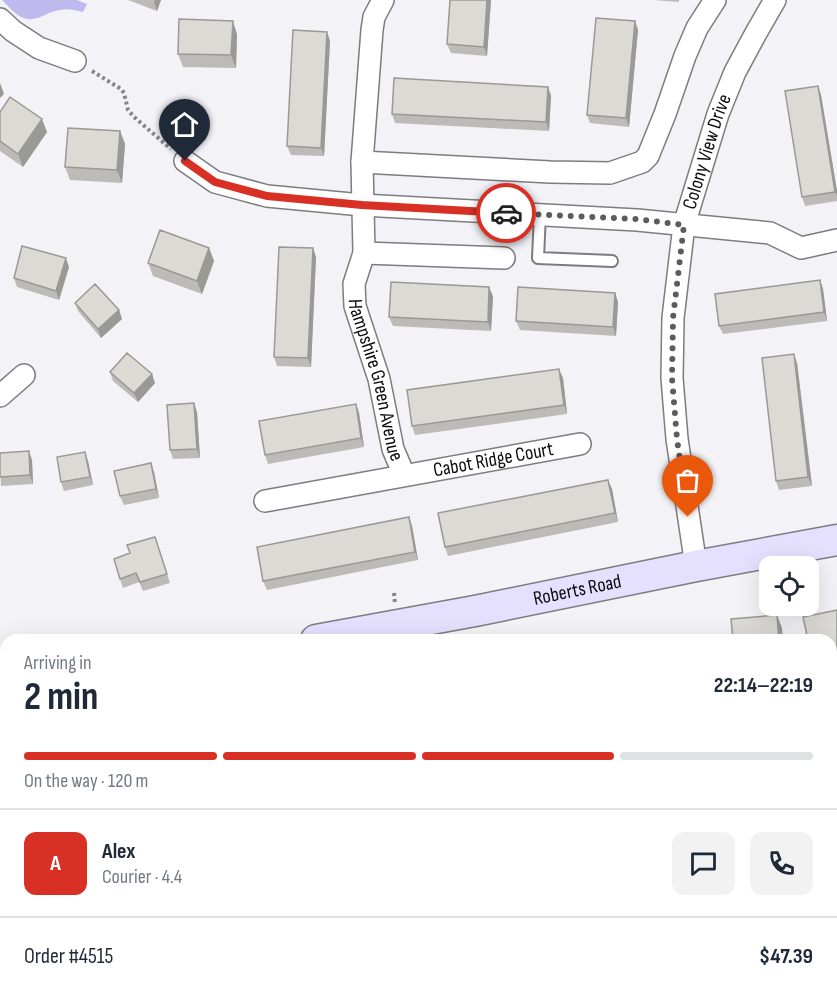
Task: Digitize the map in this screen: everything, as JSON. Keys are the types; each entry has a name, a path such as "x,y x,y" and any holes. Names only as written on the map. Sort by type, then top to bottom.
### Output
{"main road":[{"name":"Roberts Road","path":"382,634 487,609 837,540"}],"street":[{"name":"Hampshire Green Avenue","path":"383,0 374,17 372,30 362,162 364,253 354,284 355,306 379,379 393,449 404,475"},
{"path":"362,162 610,173 642,162 648,156 657,135 697,28 715,0"},
{"name":"Colony View Drive","path":"696,566 677,439 672,378 673,318 684,225 718,114 735,72 775,0"},
{"path":"0,19 13,31 39,48 75,61"},
{"path":"185,161 215,182 267,196 362,205 637,219 770,233 801,248 837,240"},
{"path":"364,253 504,258"},
{"path":"0,396 24,375"},
{"name":"Cabot Ridge Court","path":"265,501 580,444"}],"lane":[{"path":"540,214 538,258 612,261"}],"path":[{"path":"75,61 121,88 128,110 134,117 185,161"}],"shaded area":[{"path":"2,0 77,0 87,4 83,12 63,9 28,19 18,15"}],"building":[{"path":"450,0 487,0 484,47 447,44"},
{"path":"596,18 635,21 626,118 587,115"},
{"path":"179,19 233,21 231,55 178,54"},
{"path":"293,30 327,32 321,148 287,146"},
{"path":"394,78 548,87 546,122 392,114"},
{"path":"818,86 835,192 802,197 785,91"},
{"path":"10,97 42,119 18,154 0,141 0,112"},
{"path":"68,128 120,131 117,170 65,167"},
{"path":"160,230 209,248 197,281 148,263"},
{"path":"22,246 66,258 56,291 14,278"},
{"path":"279,247 313,248 308,358 274,357"},
{"path":"820,280 824,312 719,326 715,294"},
{"path":"391,282 489,287 488,322 389,317"},
{"path":"95,284 119,310 98,329 75,303"},
{"path":"518,287 615,293 613,327 516,321"},
{"path":"127,353 152,374 134,393 110,372"},
{"path":"794,354 808,477 776,481 762,358"},
{"path":"559,369 564,405 412,426 407,390"},
{"path":"194,403 197,449 170,450 167,405"},
{"path":"356,404 361,438 265,455 259,421"},
{"path":"29,451 30,475 0,477 0,453"},
{"path":"85,452 90,477 61,482 57,457"},
{"path":"151,463 156,489 120,496 114,471"},
{"path":"608,480 615,513 445,547 438,513"},
{"path":"409,517 415,552 263,581 257,547"},
{"path":"155,537 167,574 140,582 136,573 120,579 114,559 130,553 127,545"},
{"path":"837,610 837,634 807,634 803,617 819,616 819,614"},
{"path":"777,616 779,634 732,634 731,619"}],"way so far":[{"path":"506,213 637,219 684,225 673,318 672,378 677,439 688,517"}],"route":[{"path":"185,161 215,182 267,196 362,205 506,213"}]}
